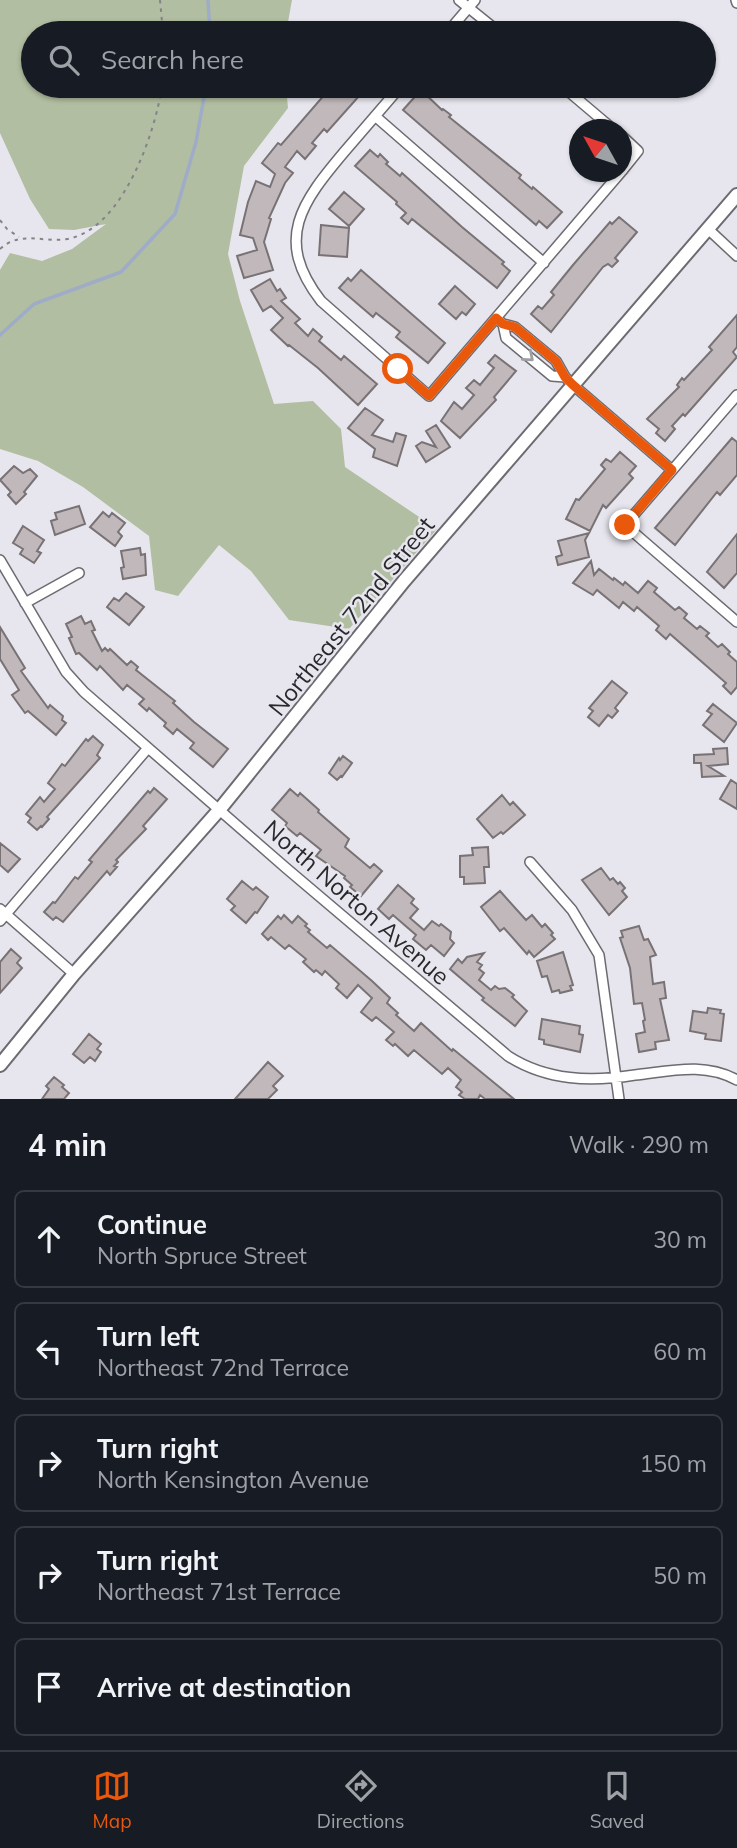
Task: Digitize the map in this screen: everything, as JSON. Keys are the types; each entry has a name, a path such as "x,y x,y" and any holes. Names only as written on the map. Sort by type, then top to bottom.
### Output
{"main road":[{"name":"Northeast 72nd Street","path":"0,1065 74,974 220,809 569,381 737,195"}],"street":[{"path":"460,0 472,4 488,21"},
{"path":"457,21 472,4"},
{"path":"391,98 307,197 298,224 296,242 299,261 309,286 321,301 429,396 500,321 544,262 612,182"},
{"path":"576,98 601,119"},
{"path":"375,116 544,262"},
{"path":"708,229 737,256"},
{"path":"500,321 515,327 556,361 569,381 672,470"},
{"path":"500,321 506,338 552,376 569,381"},
{"path":"736,619 625,525 737,395"},
{"name":"North Norton Avenue","path":"0,560 66,672 76,684 508,1056 536,1070 581,1080 699,1068 726,1074 737,1080"},
{"path":"25,603 79,573"},
{"path":"74,974 2,915 148,748"},
{"path":"530,862 572,910 599,955 619,1099"}],"path":[{"path":"160,0 162,21"},
{"path":"0,220 7,229 20,237 58,240 75,237 110,213 126,191 144,151 160,98"},
{"path":"0,249 20,237"}],"green space":[{"path":"0,0 292,0 288,21 21,21 21,98 287,98 288,108 244,166 228,254 240,301 274,404 313,401 341,429 345,467 437,529 349,629 289,620 251,571 219,545 178,596 155,590 149,536 83,487 38,461 0,449 0,270 10,253 42,261 72,249 106,224 74,230 49,229 30,199 0,133"}],"building":[{"path":"322,98 357,98 327,132 324,129 312,143 316,146 305,159 297,151 285,167 293,173 285,183 269,218 271,219 264,242 273,270 244,278 237,256 257,250 253,238 240,235 248,202 256,181 270,187 275,174 262,163 278,143 281,145"},
{"path":"414,98 429,98 521,175 519,178 562,212 547,228 539,221 536,225 403,110"},
{"path":"370,150 378,157 380,154 388,162 386,164 400,176 402,173 504,262 502,264 510,271 497,288 412,219 408,224 401,218 406,213 397,202 355,166"},
{"path":"344,192 364,209 349,226 329,209"},
{"path":"619,217 637,232 615,258 618,261 612,267 608,264 603,267 551,332 531,314 538,306 542,309 554,295 551,292 573,265 610,222 612,224"},
{"path":"321,225 349,228 347,257 319,255"},
{"path":"361,270 445,343 428,363 396,337 400,332 376,313 373,317 339,288 348,278 351,281"},
{"path":"270,279 277,291 280,289 286,298 281,301 300,319 295,323 308,336 313,329 322,337 319,341 341,360 344,356 377,384 358,405 271,330 283,318 271,306 263,311 251,290"},
{"path":"455,286 475,304 466,315 462,312 456,319 439,304"},
{"path":"737,315 737,347 733,352 737,357 685,416 683,414 672,426 675,429 665,441 656,433 659,429 647,419 679,387 677,385 682,378 684,380 712,350 709,347"},
{"path":"495,355 516,371 494,397 496,400 460,438 441,421 454,402 462,409 474,395 466,388 474,380 480,385 494,368 488,363"},
{"path":"365,408 383,420 372,435 393,442 396,433 406,436 397,466 373,457 375,449 348,428"},
{"path":"436,425 450,447 426,462 416,446 422,442 436,447 426,431"},
{"path":"732,438 737,442 737,475 720,495 717,492 675,545 655,528"},
{"path":"620,452 636,466 629,474 633,478 606,508 603,505 590,531 566,519 576,499 579,500 605,469 601,465 606,459 611,462"},
{"path":"14,466 23,473 30,469 37,476 16,504 8,495 11,492 0,480"},
{"path":"79,506 85,524 55,535 51,521 57,519 55,513"},
{"path":"103,512 109,517 112,513 125,523 118,532 122,536 115,546 90,527"},
{"path":"23,526 44,540 37,551 41,553 34,563 20,554 23,549 13,543"},
{"path":"589,533 585,540 589,557 558,565 556,557 562,555 558,541"},
{"path":"737,534 737,573 724,588 707,572"},
{"path":"140,548 141,555 145,554 146,575 123,579 121,551"},
{"path":"591,561 594,575 599,569 623,585 625,582 638,593 648,581 657,588 654,592 675,610 679,607 687,614 684,618 697,629 700,626 709,633 706,636 718,647 722,644 737,662 737,687 731,694 723,686 726,683 670,634 666,639 656,630 659,626 637,607 634,611 623,602 619,608 597,590 593,595 573,583"},
{"path":"126,593 144,607 129,625 107,607 114,598 119,601"},
{"path":"81,616 85,624 91,621 95,630 92,631 102,651 105,648 108,651 110,649 127,665 131,661 138,667 136,670 228,749 213,767 190,748 194,743 177,729 173,734 164,726 166,723 149,708 147,711 139,704 144,699 127,685 123,690 100,666 97,670 79,653 76,654 66,624"},
{"path":"0,627 25,668 21,671 48,708 50,705 63,716 62,720 66,723 56,735 28,711 25,713 12,695 19,690 0,659"},
{"path":"612,681 627,693 615,708 618,711 612,718 608,715 599,726 588,717 593,711 589,708"},
{"path":"713,704 737,723 724,742 703,725 712,714 707,711"},
{"path":"93,736 103,745 97,755 100,758 37,830 28,822 31,818 26,814 40,797 44,802 55,789 48,783 62,764 65,766 86,739 88,741"},
{"path":"727,748 728,764 708,766 724,776 702,777 701,763 694,763 694,755 714,754 713,749"},
{"path":"343,756 352,763 337,780 329,773"},
{"path":"731,780 737,784 737,809 720,799"},
{"path":"154,788 167,799 143,826 146,829 116,860 118,862 114,866 117,867 110,875 107,871 63,922 56,917 53,920 44,912 55,903 75,877 78,879 92,862 89,860 148,791 150,793"},
{"path":"290,789 298,796 300,793 349,839 345,847 370,868 374,864 382,871 361,896 350,887 352,885 345,876 316,856 321,850 300,833 297,836 272,810"},
{"path":"502,795 510,805 513,802 525,815 503,834 501,832 493,838 477,819"},
{"path":"0,843 20,859 8,872 0,865"},
{"path":"488,847 489,867 484,867 485,883 464,884 464,877 460,877 460,856 473,855 472,848"},
{"path":"601,868 610,880 613,878 618,884 620,882 627,897 609,915 582,880"},
{"path":"242,881 253,890 256,887 268,897 246,923 231,910 235,906 227,899"},
{"path":"398,885 414,899 411,903 418,909 410,918 424,930 432,921 451,932 450,939 454,943 444,956 431,945 426,950 413,939 416,935 393,915 389,919 378,909"},
{"path":"500,891 526,920 532,915 542,927 545,924 553,933 551,935 555,939 534,957 529,951 527,954 504,928 500,931 481,907"},
{"path":"284,915 292,923 298,916 307,924 305,926 310,930 308,932 327,948 330,945 372,981 390,998 387,1003 398,1013 396,1015 414,1031 421,1023 514,1099 485,1099 480,1095 478,1099 465,1099 459,1095 462,1092 456,1087 461,1080 448,1068 442,1074 414,1050 408,1056 395,1044 393,1046 386,1040 394,1032 376,1017 372,1021 361,1012 372,998 358,985 347,998 336,988 339,984 325,971 322,975 316,970 314,972 303,962 306,959 289,945 285,949 271,937 268,940 262,934 278,916 281,919"},
{"path":"639,926 644,940 648,939 656,955 650,957 653,984 664,982 666,998 660,999 669,1040 655,1042 656,1049 639,1052 636,1034 645,1032 645,1020 642,1003 634,1004 630,968 620,938 623,937 621,931"},
{"path":"11,949 21,958 17,963 22,968 0,993 0,962"},
{"path":"563,952 573,985 570,986 572,990 552,992 547,976 542,977 537,961"},
{"path":"484,953 477,962 482,965 479,969 484,973 479,980 491,990 495,986 499,989 505,988 527,1011 515,1026 482,1000 484,998 450,969 458,959 462,963 467,957"},
{"path":"708,1008 721,1010 720,1013 724,1014 721,1041 705,1039 706,1034 690,1031 693,1011 707,1013"},
{"path":"542,1019 580,1026 579,1034 583,1035 580,1052 544,1044 544,1040 539,1039"},
{"path":"89,1034 101,1044 97,1049 101,1052 95,1061 90,1057 84,1063 73,1054"},
{"path":"268,1062 283,1076 273,1086 277,1090 268,1099 235,1099"},
{"path":"54,1077 69,1093 64,1099 42,1099 49,1089 46,1086"}],"waterway":[{"path":"208,0 209,21"},
{"path":"0,335 34,304 121,272 175,214 196,142 204,98"}],"route":[{"path":"398,369 429,396 496,318 503,324 515,327 556,361 573,385 672,470 625,525"}]}
